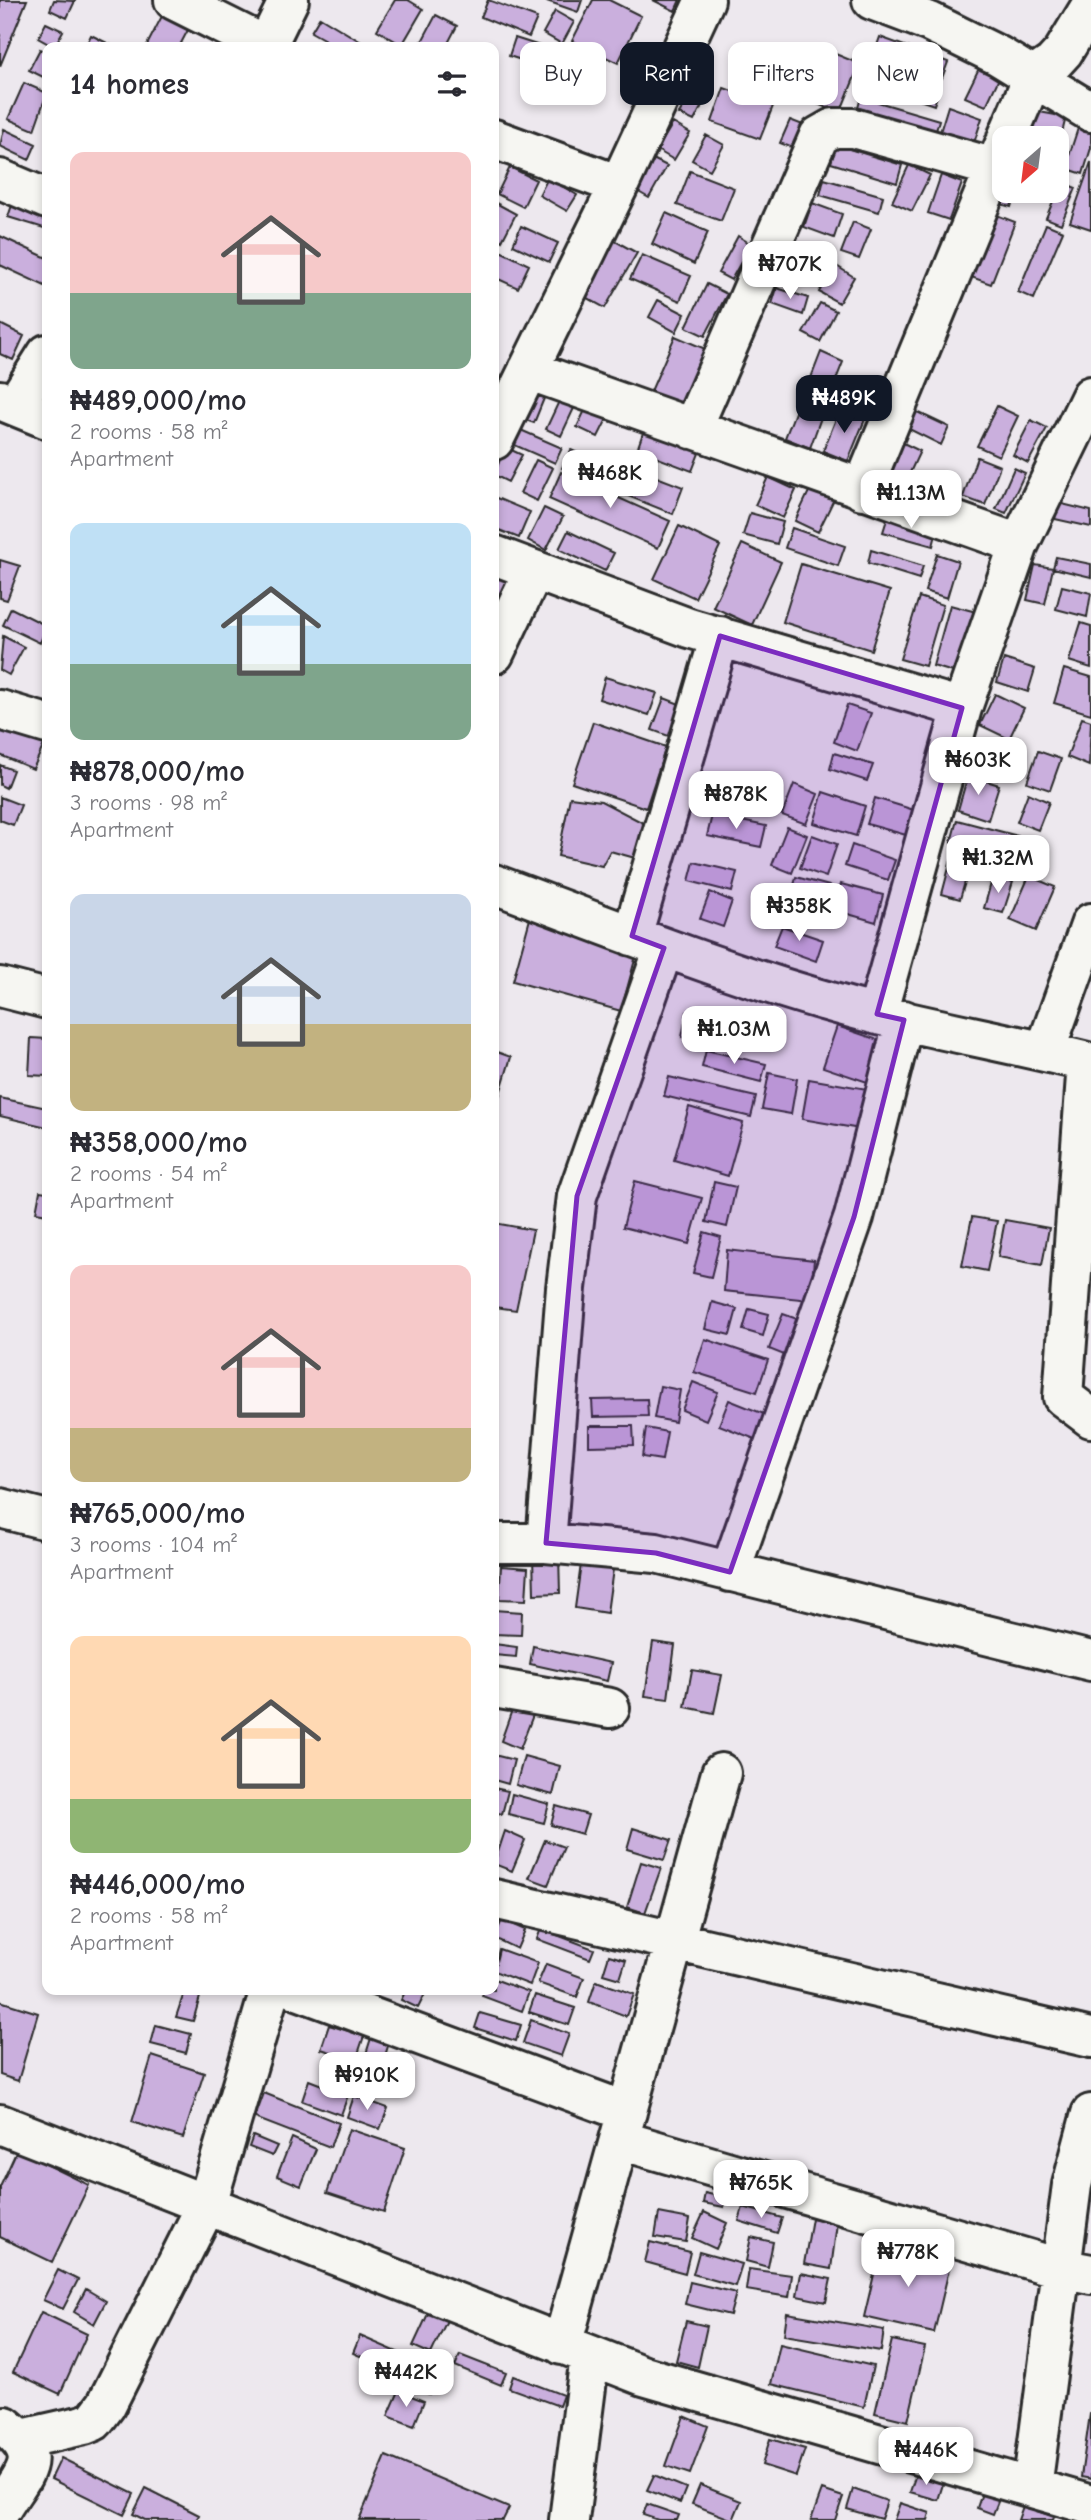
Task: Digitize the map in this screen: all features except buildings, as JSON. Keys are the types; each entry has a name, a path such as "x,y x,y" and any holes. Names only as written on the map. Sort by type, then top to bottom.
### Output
{"street":[{"path":"174,0 257,42"},
{"path":"269,42 289,0"},
{"path":"499,430 619,185 705,0"},
{"path":"872,0 930,22 1033,77 1091,112"},
{"path":"1012,126 1033,77 1052,64 1063,51 1091,6"},
{"path":"692,429 819,136 833,128 853,128 992,149"},
{"path":"499,141 619,185"},
{"path":"862,490 992,174"},
{"path":"0,180 42,198"},
{"path":"21,408 42,364"},
{"path":"528,370 1019,544"},
{"path":"730,1572 854,1217 890,1017 962,708 1019,544 1091,396"},
{"path":"499,557 720,636 962,708"},
{"path":"499,644 534,570"},
{"path":"546,1543 577,1196 648,942 720,636"},
{"path":"0,710 42,723"},
{"path":"499,886 648,942 890,1017 1089,1062 1063,1397 1091,1418"},
{"path":"1045,1051 1091,923"},
{"path":"0,988 42,998"},
{"path":"0,1508 42,1519"},
{"path":"499,1543 546,1543 656,1553 1091,1661"},
{"path":"499,1689 610,1709"},
{"path":"569,2520 576,2350 624,2126 721,1773"},
{"path":"499,1900 1091,2038"},
{"path":"11,2432 94,2421 106,2405 207,2204 269,1995"},
{"path":"310,1995 624,2126 1075,2271"},
{"path":"1032,2488 1075,2271 1072,2185 1091,2114"},
{"path":"0,2124 644,2376 1091,2505"},
{"path":"9,2520 0,2513 28,2462 28,2450 11,2432"}],"highlighted area":[{"path":"720,636 962,708 877,1014 904,1020 854,1217 730,1572 656,1553 546,1543 577,1196 664,948 632,936"}]}
